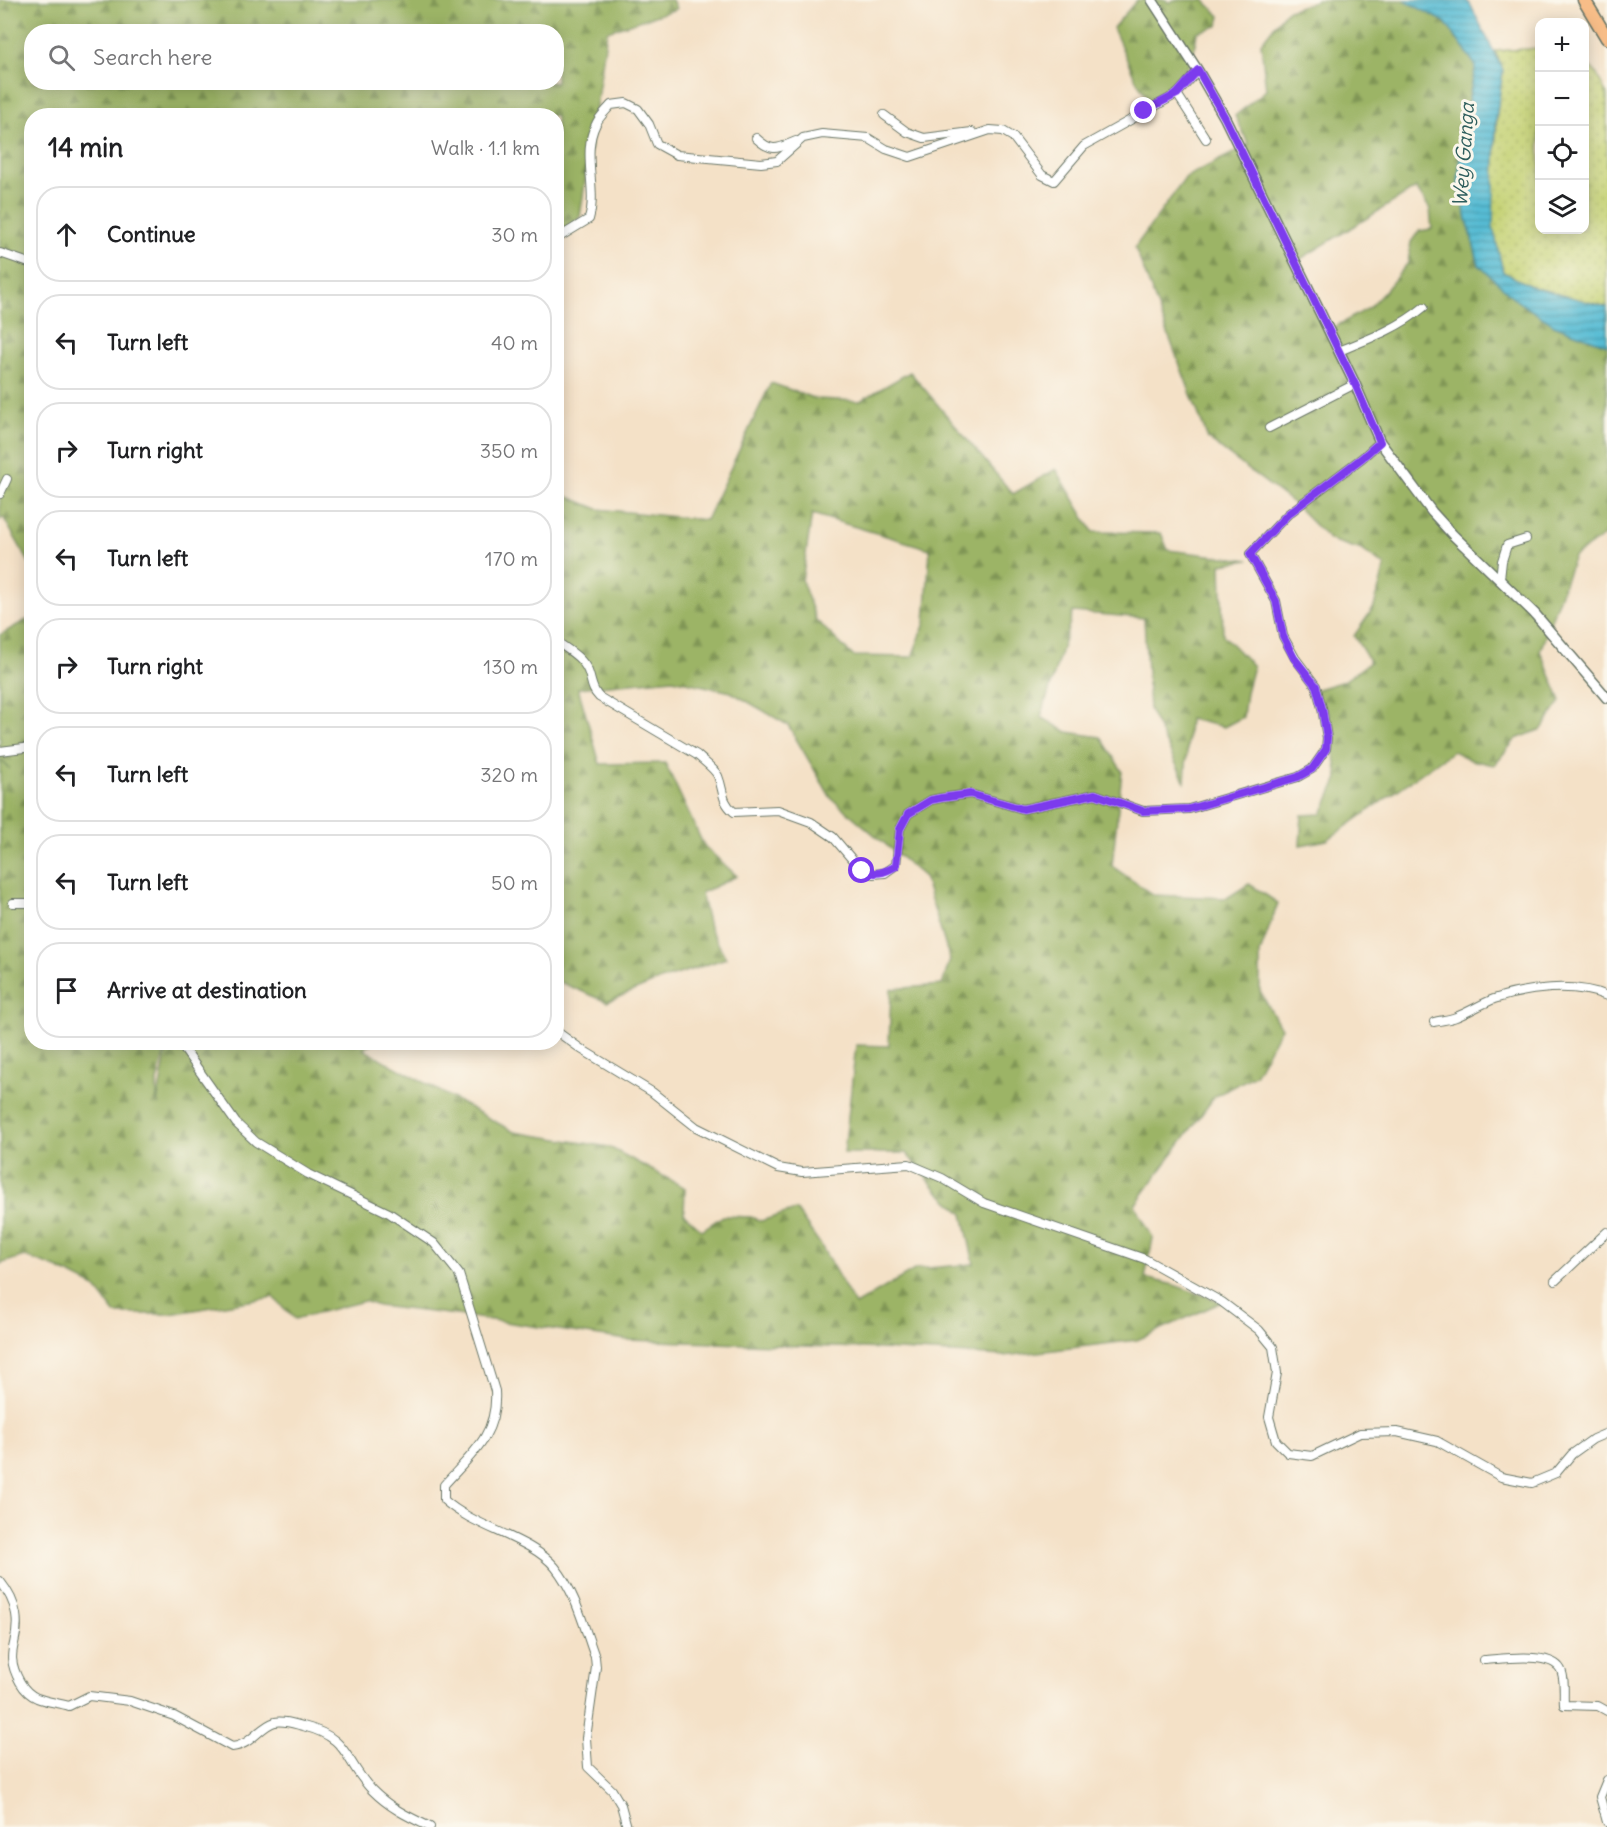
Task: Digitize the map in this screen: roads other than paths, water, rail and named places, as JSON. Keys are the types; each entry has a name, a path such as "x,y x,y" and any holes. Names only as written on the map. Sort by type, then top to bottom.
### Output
{"main road":[{"path":"1584,0 1607,38"}],"street":[{"path":"1152,0 1198,70 1225,118 1355,384 1380,442 1432,512 1534,613 1607,698"},
{"path":"884,115 907,132 924,138 990,130 1003,131 1013,137 1042,176 1054,181 1084,146 1177,94 1198,70"},
{"path":"1177,94 1206,139"},
{"path":"564,234 589,219 592,207 590,144 596,123 611,105 626,103 638,109 649,124 657,144 678,155 770,162 777,161 803,138"},
{"path":"756,138 765,146 775,149 803,138 822,134 856,135 910,157 990,130"},
{"path":"0,253 24,261"},
{"path":"1339,351 1383,333 1408,320 1424,307"},
{"path":"1269,428 1355,384"},
{"path":"564,647 579,657 588,670 593,691 598,698 697,755 712,769 717,774 726,805 734,812 778,810 811,822 832,837 862,871 873,874 885,873 896,866 900,829 908,814 931,800 970,794 1023,809 1095,794 1143,811 1189,809 1298,777 1312,769 1326,749 1327,738 1316,686 1294,658 1283,636 1276,601 1250,554 1288,514 1380,442"},
{"path":"0,494 7,479"},
{"path":"1500,579 1502,561 1508,545 1526,538"},
{"path":"0,751 24,748"},
{"path":"13,903 24,903"},
{"path":"1434,1022 1454,1018 1492,1000 1523,992 1558,988 1594,990 1607,996"},
{"path":"564,1037 652,1092 696,1127 778,1168 802,1172 909,1164 942,1178 984,1203 1145,1259 1222,1302 1258,1330 1273,1347 1277,1373 1269,1417 1276,1442 1288,1453 1312,1456 1360,1433 1396,1432 1437,1442 1502,1477 1532,1484 1556,1473 1572,1454 1593,1439 1607,1433"},
{"path":"183,1050 236,1123 256,1142 308,1174 389,1213 421,1233 434,1243 459,1274 495,1391 496,1408 492,1426 482,1442 444,1485 444,1500 456,1511 537,1551 555,1567 572,1594 595,1657 596,1667 586,1738 588,1767 612,1790 621,1805 627,1827"},
{"path":"1555,1281 1607,1232"},
{"path":"0,1581 8,1591 16,1614 17,1629 11,1656 13,1669 24,1688 37,1698 69,1706 89,1696 130,1701 174,1716 232,1747 242,1746 274,1722 319,1730 342,1745 370,1788 392,1809 430,1827"},
{"path":"1484,1660 1534,1658 1552,1662 1559,1667 1562,1674 1563,1705 1598,1706 1607,1711"},
{"path":"1607,1780 1600,1797 1607,1822"}],"water":[{"name":"Wey Ganga","path":"1404,0 1466,0 1470,4 1503,70 1496,118 1493,226 1503,272 1533,287 1607,307 1607,345 1554,325 1517,301 1479,265 1458,185 1462,130 1476,66 1445,22"}]}
